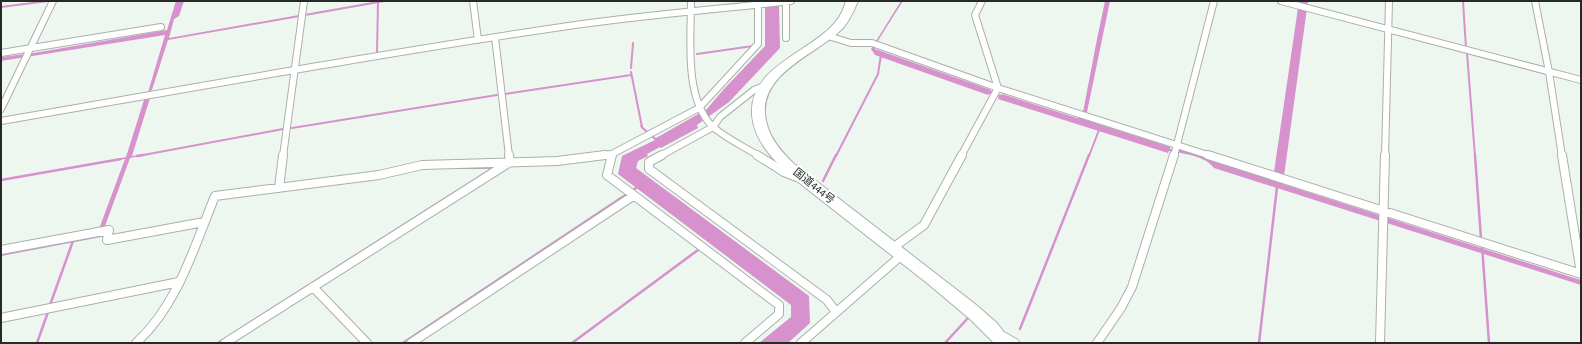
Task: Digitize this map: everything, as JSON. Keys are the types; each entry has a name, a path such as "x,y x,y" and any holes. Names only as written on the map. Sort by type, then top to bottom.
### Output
{"highway":[{"name":"国道444号","path":"852,1 844,18 828,36 785,67 766,85 761,94 758,111 760,126 767,142 778,156 807,181 899,251 983,319 1004,343"}],"street":[{"path":"1,109 53,1"},
{"path":"279,188 304,1"},
{"path":"474,1 478,40"},
{"path":"691,1 691,61 699,108 711,125 784,172 807,181"},
{"path":"1,121 496,37 578,25 760,3 786,1 786,38"},
{"path":"801,343 836,312 924,225 995,92 975,15 982,1"},
{"path":"1098,343 1121,308 1132,287 1177,149 1214,1"},
{"path":"1281,1 1581,80"},
{"path":"1380,343 1389,1"},
{"path":"828,36 851,43 875,44 995,92 1083,115 1177,149 1279,177 1383,216 1581,273 1549,72 1535,1"},
{"path":"141,341 159,317 178,282 215,196 379,175 422,165 557,161 612,154 642,142 650,134 699,108 758,44 760,3"},
{"path":"1,53 28,53 161,27"},
{"path":"496,37 510,162"},
{"path":"766,85 754,90 711,125 656,155 649,162 649,169 827,300 836,312"},
{"path":"612,154 607,175 779,305 779,314 751,341"},
{"path":"225,343 510,162"},
{"path":"411,343 631,194"},
{"path":"1,250 109,230 107,240 204,222"},
{"path":"1,318 178,282"},
{"path":"313,287 367,343"},
{"path":"994,330 1015,343"}],"shaded area":[{"path":"176,1 184,1 179,16 174,19 169,38 378,1 390,1 168,40 152,90 150,91 150,98 132,156 139,156 130,158 101,237 1,256 1,253 99,229 125,159 117,160 126,157 144,100 146,99 165,35 1,61 1,57 34,53 167,30"},
{"path":"768,1 779,5 780,48 729,102 697,125 698,128 647,154 648,156 638,161 636,168 809,296 810,323 788,343 759,343 791,317 791,305 618,174 622,156 655,140 641,128 640,125 642,125 656,138 707,109 765,46 765,7 768,7"},
{"path":"901,1 903,1 874,47 875,49 991,90 1000,95 1002,94 1077,118 1081,117 1083,112 1105,1 1110,1 1087,112 1085,112 1083,119 1170,147 1170,149 1179,149 1274,181 1277,180 1274,172 1299,1 1308,1 1284,176 1280,181 1283,184 1581,280 1581,285 1214,168 1205,160 1193,156 1169,151 1168,153 998,99 999,97 988,95 875,55 871,49"}],"waterway":[{"path":"1,7 48,1"},
{"path":"1463,1 1466,48"},
{"path":"377,52 378,2"},
{"path":"631,68 633,43"},
{"path":"697,54 753,46"},
{"path":"1467,53 1475,156"},
{"path":"836,156 878,74 881,55"},
{"path":"631,72 642,127"},
{"path":"505,94 631,75"},
{"path":"292,128 497,95"},
{"path":"138,156 283,129"},
{"path":"1089,156 1099,130"},
{"path":"137,156 143,155"},
{"path":"823,181 836,155"},
{"path":"1020,329 1089,155"},
{"path":"1475,155 1481,239"},
{"path":"1,180 121,159"},
{"path":"218,343 490,170"},
{"path":"403,343 639,186"},
{"path":"1259,343 1277,187"},
{"path":"50,305 73,241"},
{"path":"1482,245 1489,343"},
{"path":"572,343 698,250"},
{"path":"37,343 48,312"},
{"path":"945,343 968,318"}]}
